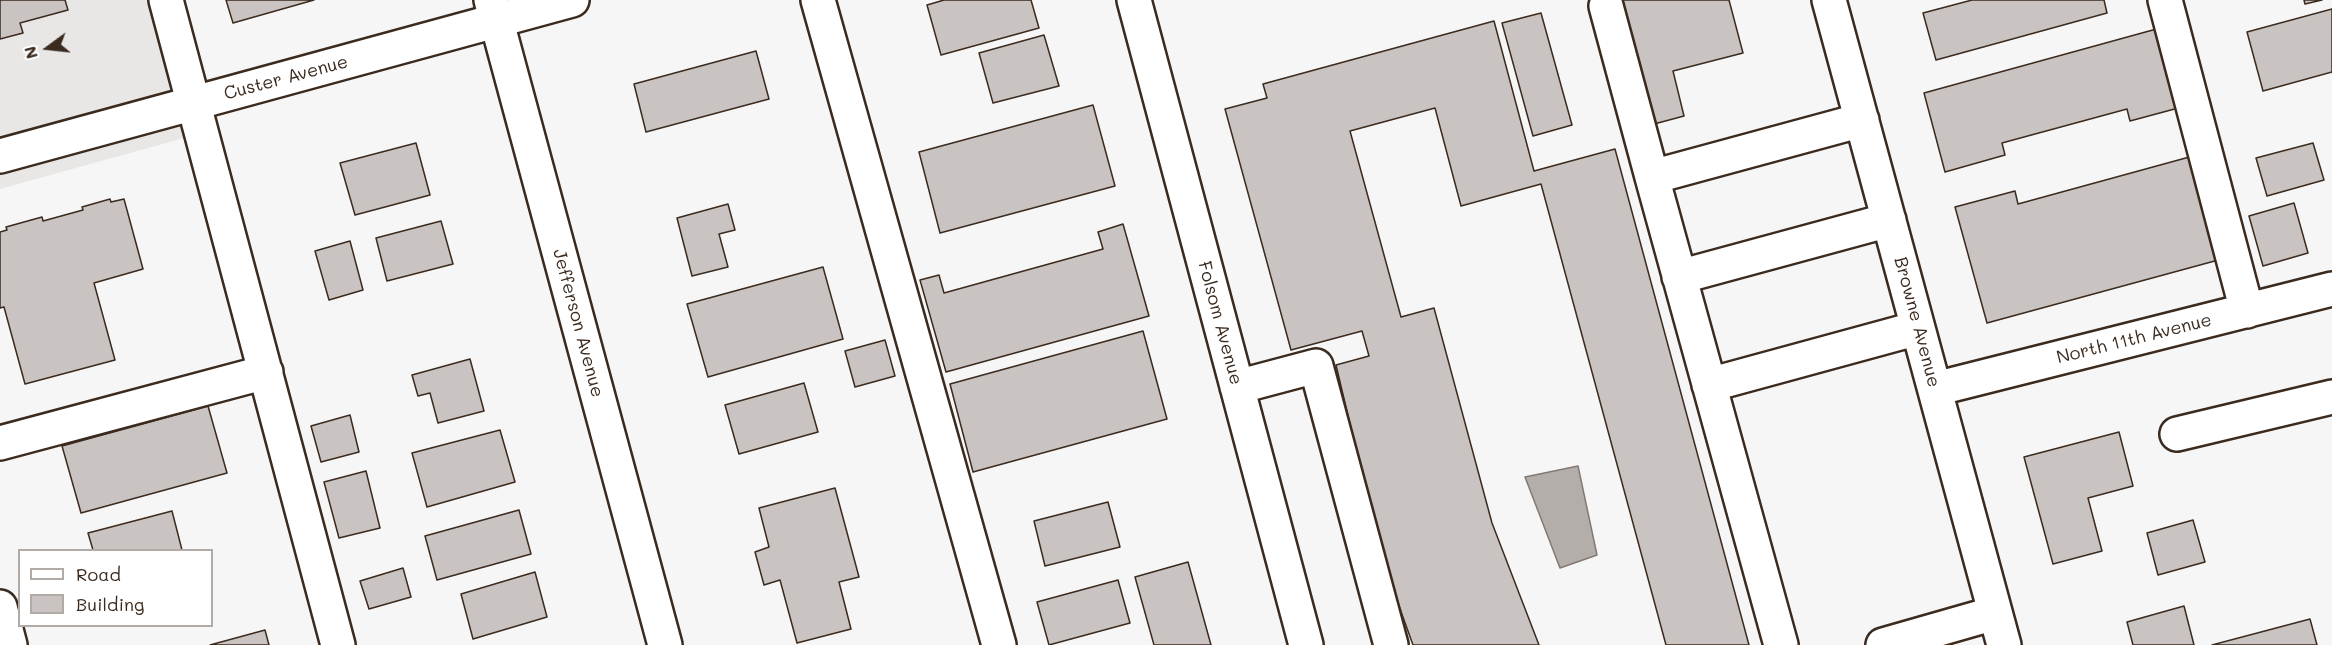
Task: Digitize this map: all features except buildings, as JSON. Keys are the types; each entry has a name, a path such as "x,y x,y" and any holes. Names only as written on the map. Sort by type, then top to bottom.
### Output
{"street":[{"path":"166,0 338,645"},
{"name":"Custer Avenue","path":"0,156 194,103 494,10 572,0"},
{"path":"818,0 999,645"},
{"name":"Folsom Avenue","path":"1134,0 1306,645"},
{"name":"Browne Avenue","path":"1829,0 2004,645"},
{"path":"2165,0 2247,311"},
{"path":"1606,6 1781,645"},
{"name":"Jefferson Avenue","path":"494,10 665,645"},
{"path":"1652,177 1862,120"},
{"path":"1679,277 1889,220"},
{"name":"North 11th Avenue","path":"1935,389 2332,289"},
{"path":"1709,385 1918,328"},
{"path":"1237,387 1316,366 1391,645"},
{"path":"0,443 266,372"},
{"path":"2177,434 2332,397"},
{"path":"0,607 10,645"},
{"path":"1883,645 1995,613"}],"shaded area":[{"path":"0,0 181,0 217,129 0,189"},
{"path":"1578,466 1597,555 1560,568 1525,477"}]}
